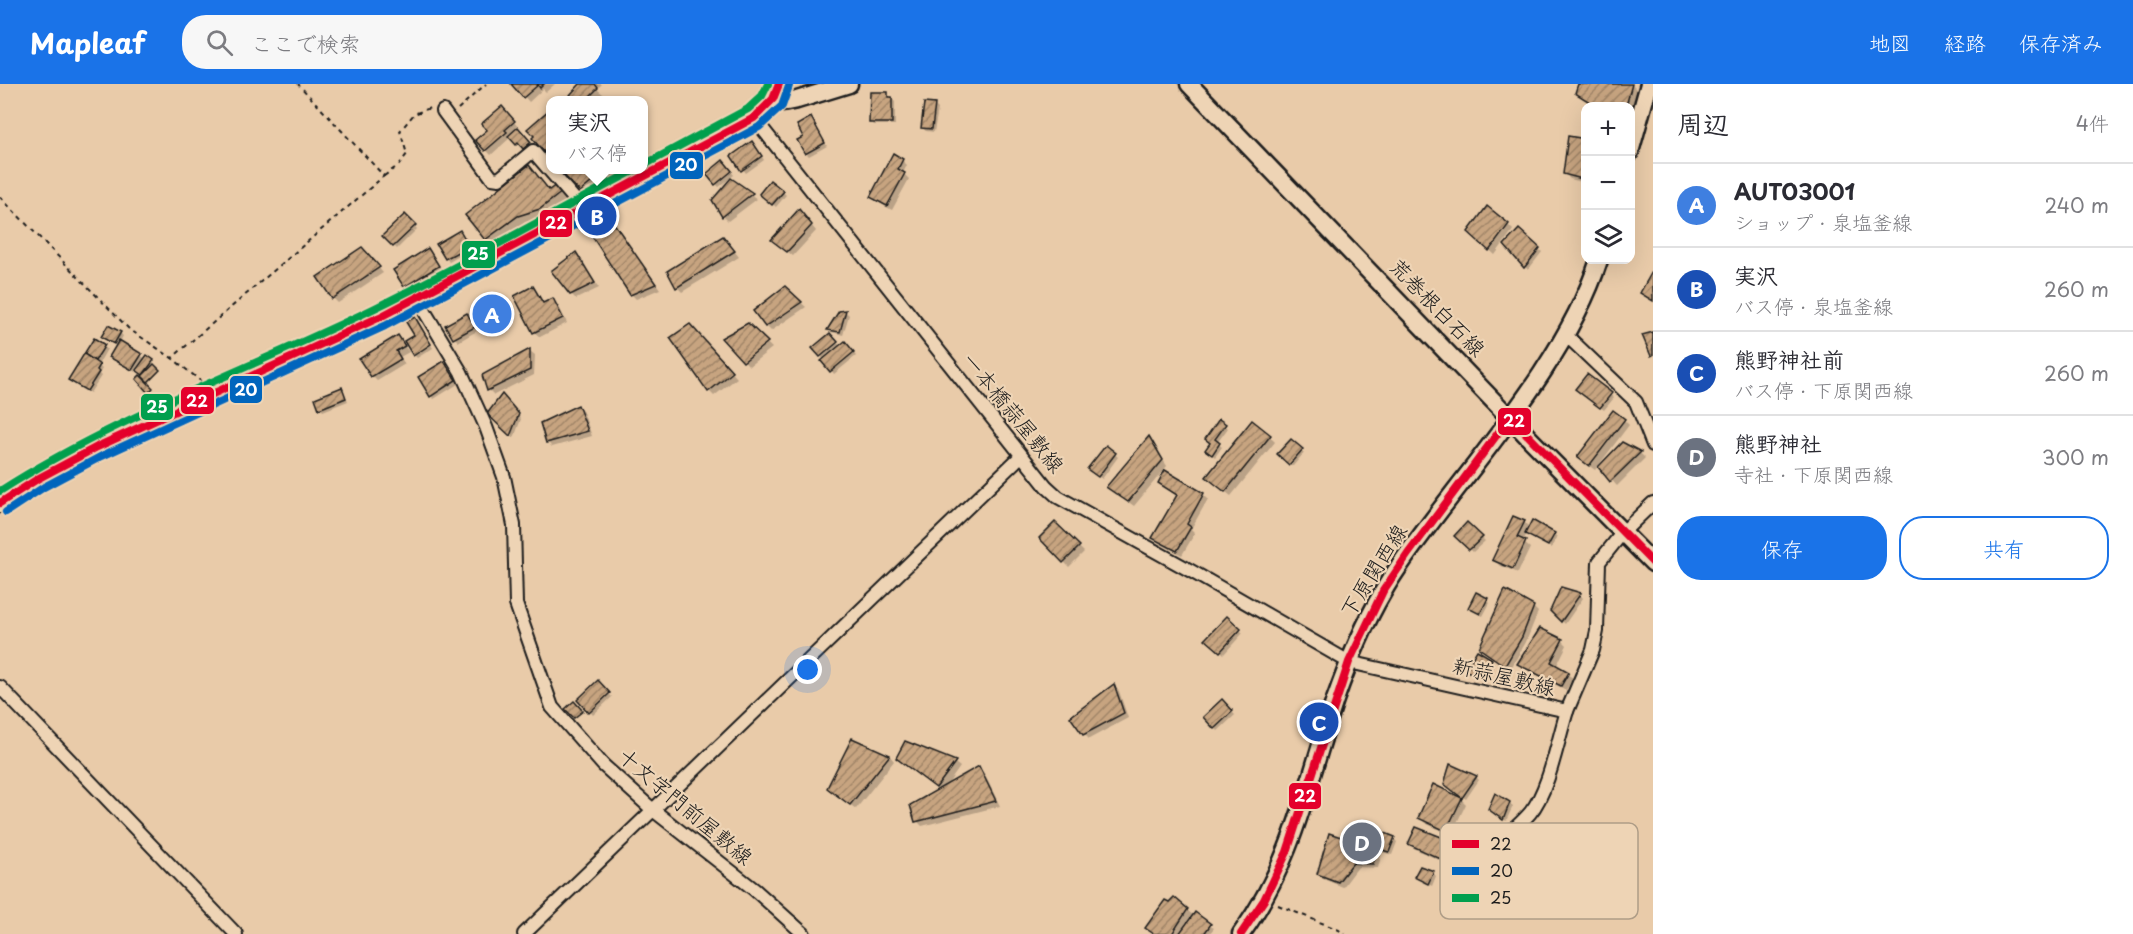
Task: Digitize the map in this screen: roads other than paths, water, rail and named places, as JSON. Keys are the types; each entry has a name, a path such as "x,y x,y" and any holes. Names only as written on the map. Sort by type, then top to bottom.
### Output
{"main road":[{"path":"648,173 761,112 778,92 779,84"},
{"path":"0,503 18,490 97,447 380,317 646,174"}],"street":[{"path":"761,112 849,84"},
{"name":"荒巻根白石線","path":"1189,84 1653,563"},
{"path":"1635,133 1648,84"},
{"path":"443,111 492,178 499,179 533,151 546,166"},
{"name":"一本橋蒜屋敷線","path":"761,112 1046,486 1058,497 1201,576 1349,662"},
{"path":"553,174 583,208"},
{"name":"下原関西線","path":"1241,934 1264,900 1287,852 1349,662 1383,591 1510,417 1566,334 1597,264"},
{"name":"十文字門前屋敷線","path":"416,297 461,372 486,427 504,477 514,525 516,604 552,706 603,765 653,810 755,890 804,934"},
{"path":"1566,334 1636,402 1653,445"},
{"path":"524,934 1021,456"},
{"name":"新蒜屋敷線","path":"1349,662 1567,711 1593,650 1597,631 1599,562 1623,532 1653,503"},
{"path":"0,687 236,934"},
{"path":"1519,823 1536,804 1553,764 1567,711"}],"place":[{"name":"実沢","path":"597,216"},
{"name":"AUTO3001","path":"492,314"},
{"name":"熊野神社前","path":"1319,722"},
{"name":"熊野神社","path":"1362,842"}]}
